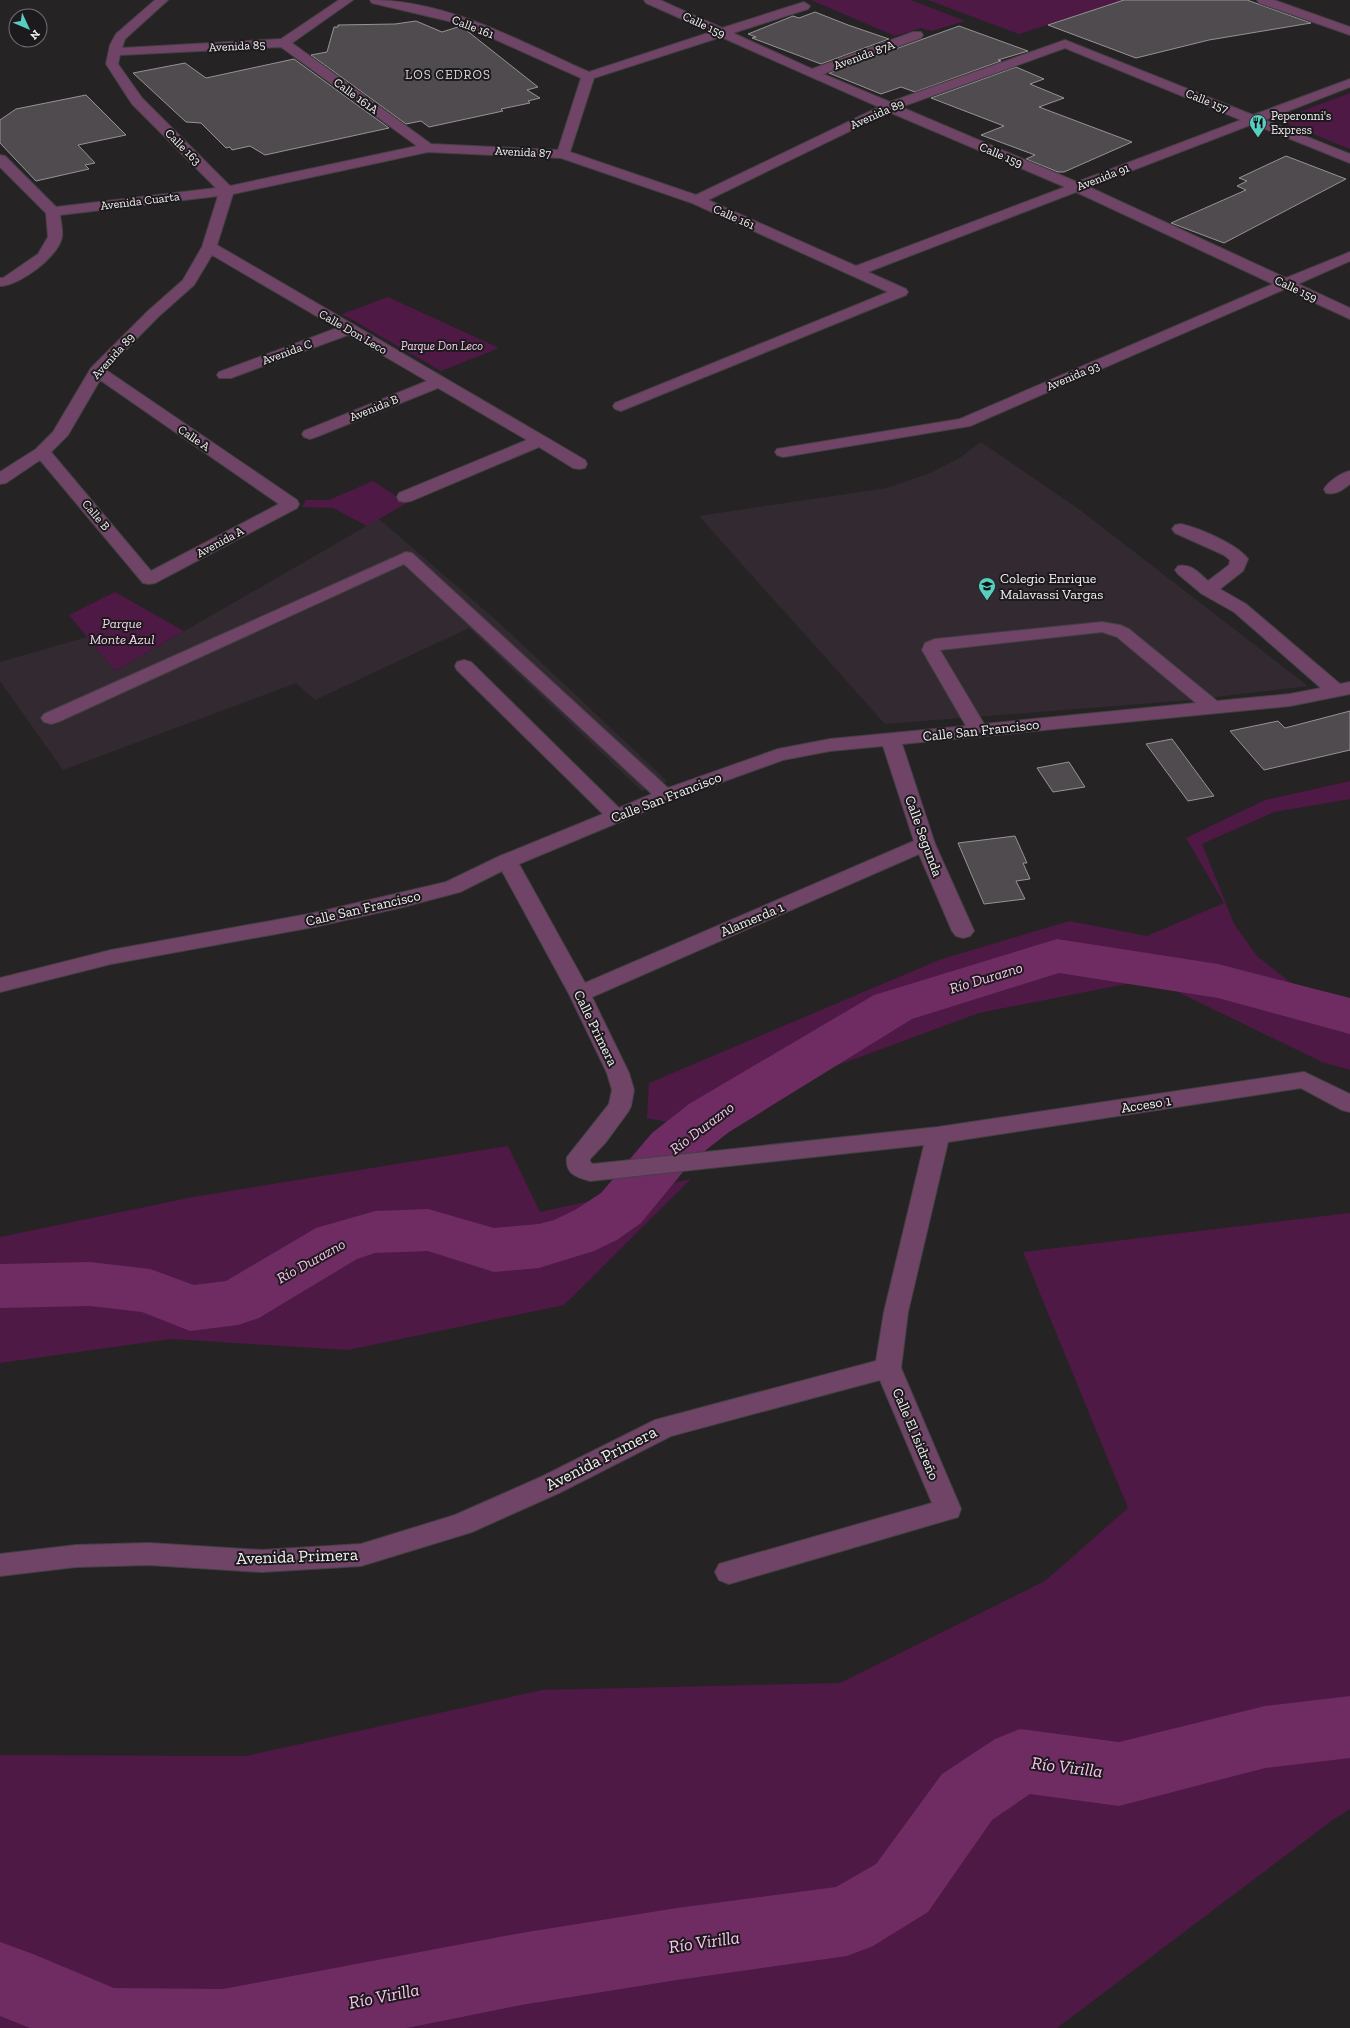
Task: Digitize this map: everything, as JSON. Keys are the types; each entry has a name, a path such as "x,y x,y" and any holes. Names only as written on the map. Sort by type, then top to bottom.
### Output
{"street":[{"path":"114,52 120,37 162,0"},
{"name":"Avenida 85","path":"114,52 284,43 347,0"},
{"name":"Calle 161","path":"376,0 465,21 588,76"},
{"name":"Calle 159","path":"650,0 812,74 1077,188 1350,314"},
{"path":"1263,0 1350,32"},
{"path":"588,76 804,6"},
{"name":"Avenida 87A","path":"812,74 917,35"},
{"name":"Calle 161A","path":"284,43 428,148"},
{"name":"Avenida 89","path":"697,200 889,107 1064,44"},
{"name":"Calle 157","path":"1064,44 1350,158"},
{"name":"Calle 163","path":"114,52 112,64 137,101 227,191"},
{"name":"Avenida 87","path":"227,191 428,148 563,154 588,76"},
{"name":"Avenida 91","path":"856,271 1350,83"},
{"name":"Calle 161","path":"563,154 697,200 901,292 621,406"},
{"path":"0,159 53,212 55,237 44,257 3,282"},
{"path":"209,248 227,191"},
{"name":"Avenida Cuarta","path":"53,212 227,191"},
{"name":"Avenida 89","path":"0,479 42,452 60,435 96,371 153,314 189,282 209,248"},
{"name":"Calle Don Leco","path":"209,248 579,464"},
{"name":"Avenida 93","path":"783,452 964,424 1350,256"},
{"name":"Avenida C","path":"225,375 349,329"},
{"name":"Calle A","path":"96,371 291,504"},
{"name":"Avenida B","path":"310,434 439,382"},
{"path":"406,497 540,441"},
{"name":"Calle B","path":"42,452 149,579"},
{"path":"1332,489 1350,476"},
{"name":"Avenida A","path":"149,579 291,504"},
{"path":"1181,529 1230,551 1239,559 1237,567 1208,590"},
{"path":"51,718 406,557 665,796"},
{"path":"1184,570 1208,590 1240,608 1343,690"},
{"path":"978,730 931,650 931,647 935,644 1102,627 1114,629 1123,633 1212,707"},
{"path":"464,666 616,816"},
{"name":"Calle San Francisco","path":"0,985 111,957 314,920 399,901 453,886 507,861 665,796 778,755 830,745 1290,700 1343,690"},
{"name":"Calle Segunda","path":"891,739 925,844 963,931"},
{"name":"Alamerda 1","path":"580,994 925,844"},
{"name":"Calle Primera","path":"507,861 580,994 618,1073 623,1090 620,1106 598,1136 579,1157 578,1166 590,1173 607,1171"},
{"name":"Acceso 1","path":"607,1171 938,1135 1304,1080 1350,1104"},
{"path":"888,1368 896,1312 938,1135"},
{"name":"Avenida Primera","path":"0,1565 76,1556 149,1554 262,1561 362,1555 462,1524 550,1485 664,1426 888,1368"},
{"name":"Calle El Isidreño","path":"729,1572 948,1509 888,1368"}],"shaded area":[{"name":"Colegio Enrique Malavassi Vargas","path":"981,442 1080,510 1308,686 1191,700 885,724 699,516 887,488 933,472 961,457"},
{"path":"379,519 497,621 667,781 642,791 469,628 315,700 296,683 63,770 0,681 0,662 87,637 115,671"}],"green space":[{"path":"811,0 911,0 965,21 932,31 921,28 895,36"},
{"path":"928,0 1124,0 1019,34"},
{"path":"1350,93 1350,149 1278,120"},
{"name":"Parque Don Leco","path":"388,297 499,348 441,371 342,314"},
{"path":"373,481 407,503 367,526 333,508 302,507 306,500 329,500"},
{"name":"Parque Monte Azul","path":"115,592 184,631 115,671 69,615"},
{"path":"1350,781 1350,799 1274,812 1202,844 1234,924 1257,956 1291,983 1350,999 1350,1070 1322,1062 1151,979 979,1013 822,1071 718,1132 647,1118 649,1083 939,960 1069,921 1147,936 1224,903 1186,838 1265,800"},
{"path":"508,1146 540,1212 691,1179 564,1305 348,1350 171,1339 0,1363 0,1237 193,1197"},
{"path":"1350,1213 1350,1809 1334,1819 1057,2028 0,2028 0,1755 246,1756 542,1690 840,1683 1045,1581 1128,1508 1023,1252"}],"building":[{"path":"1124,0 1247,0 1311,23 1209,40 1136,58 1048,25"},
{"path":"815,12 889,39 821,64 752,38 756,37 748,34 793,16 799,18"},
{"path":"416,21 442,32 461,26 538,87 527,90 540,98 528,101 530,103 501,109 503,111 429,127 421,121 406,124 311,55 327,52 334,27 338,27 338,25 395,24"},
{"path":"959,26 1028,51 998,60 1001,61 915,92 901,87 881,94 829,73"},
{"path":"294,59 389,128 265,155 250,146 232,150 230,147 226,148 201,123 186,122 133,73 185,63 206,78"},
{"path":"1016,67 1044,79 1030,84 1064,98 1039,107 1132,142 1064,172 1058,172 1026,159 1035,155 981,135 1004,126 931,98"},
{"path":"86,95 126,135 78,145 95,163 85,165 89,169 36,181 0,143 0,120 16,109"},
{"path":"1286,156 1346,179 1224,243 1171,223 1246,190 1237,186 1247,181 1239,178"},
{"path":"1350,711 1350,750 1264,770 1230,731 1278,721 1285,728"},
{"path":"1172,739 1214,796 1188,801 1146,744"},
{"path":"1069,762 1085,787 1053,792 1037,768"},
{"path":"1015,836 1027,863 1023,863 1030,879 1016,881 1025,899 984,904 958,843"}],"waterway":[{"name":"Río Durazno","path":"0,1286 90,1284 150,1291 190,1308 238,1302 337,1243 375,1232 428,1230 494,1250 539,1246 573,1236 596,1225 621,1208 672,1147 709,1118 893,1007 1057,956 1218,981 1350,1016"},
{"name":"Río Virilla","path":"0,1979 6,1980 113,2026 223,2027 521,1969 677,1944 847,1921 902,1888 967,1797 1020,1761 1119,1774 1265,1737 1350,1727"}],"place":[{"name":"Peperonni's Express","path":"1258,138"},
{"name":"Colegio Enrique Malavassi Vargas","path":"987,601"}],"district":[{"name":"LOS CEDROS","path":"448,74"}]}
